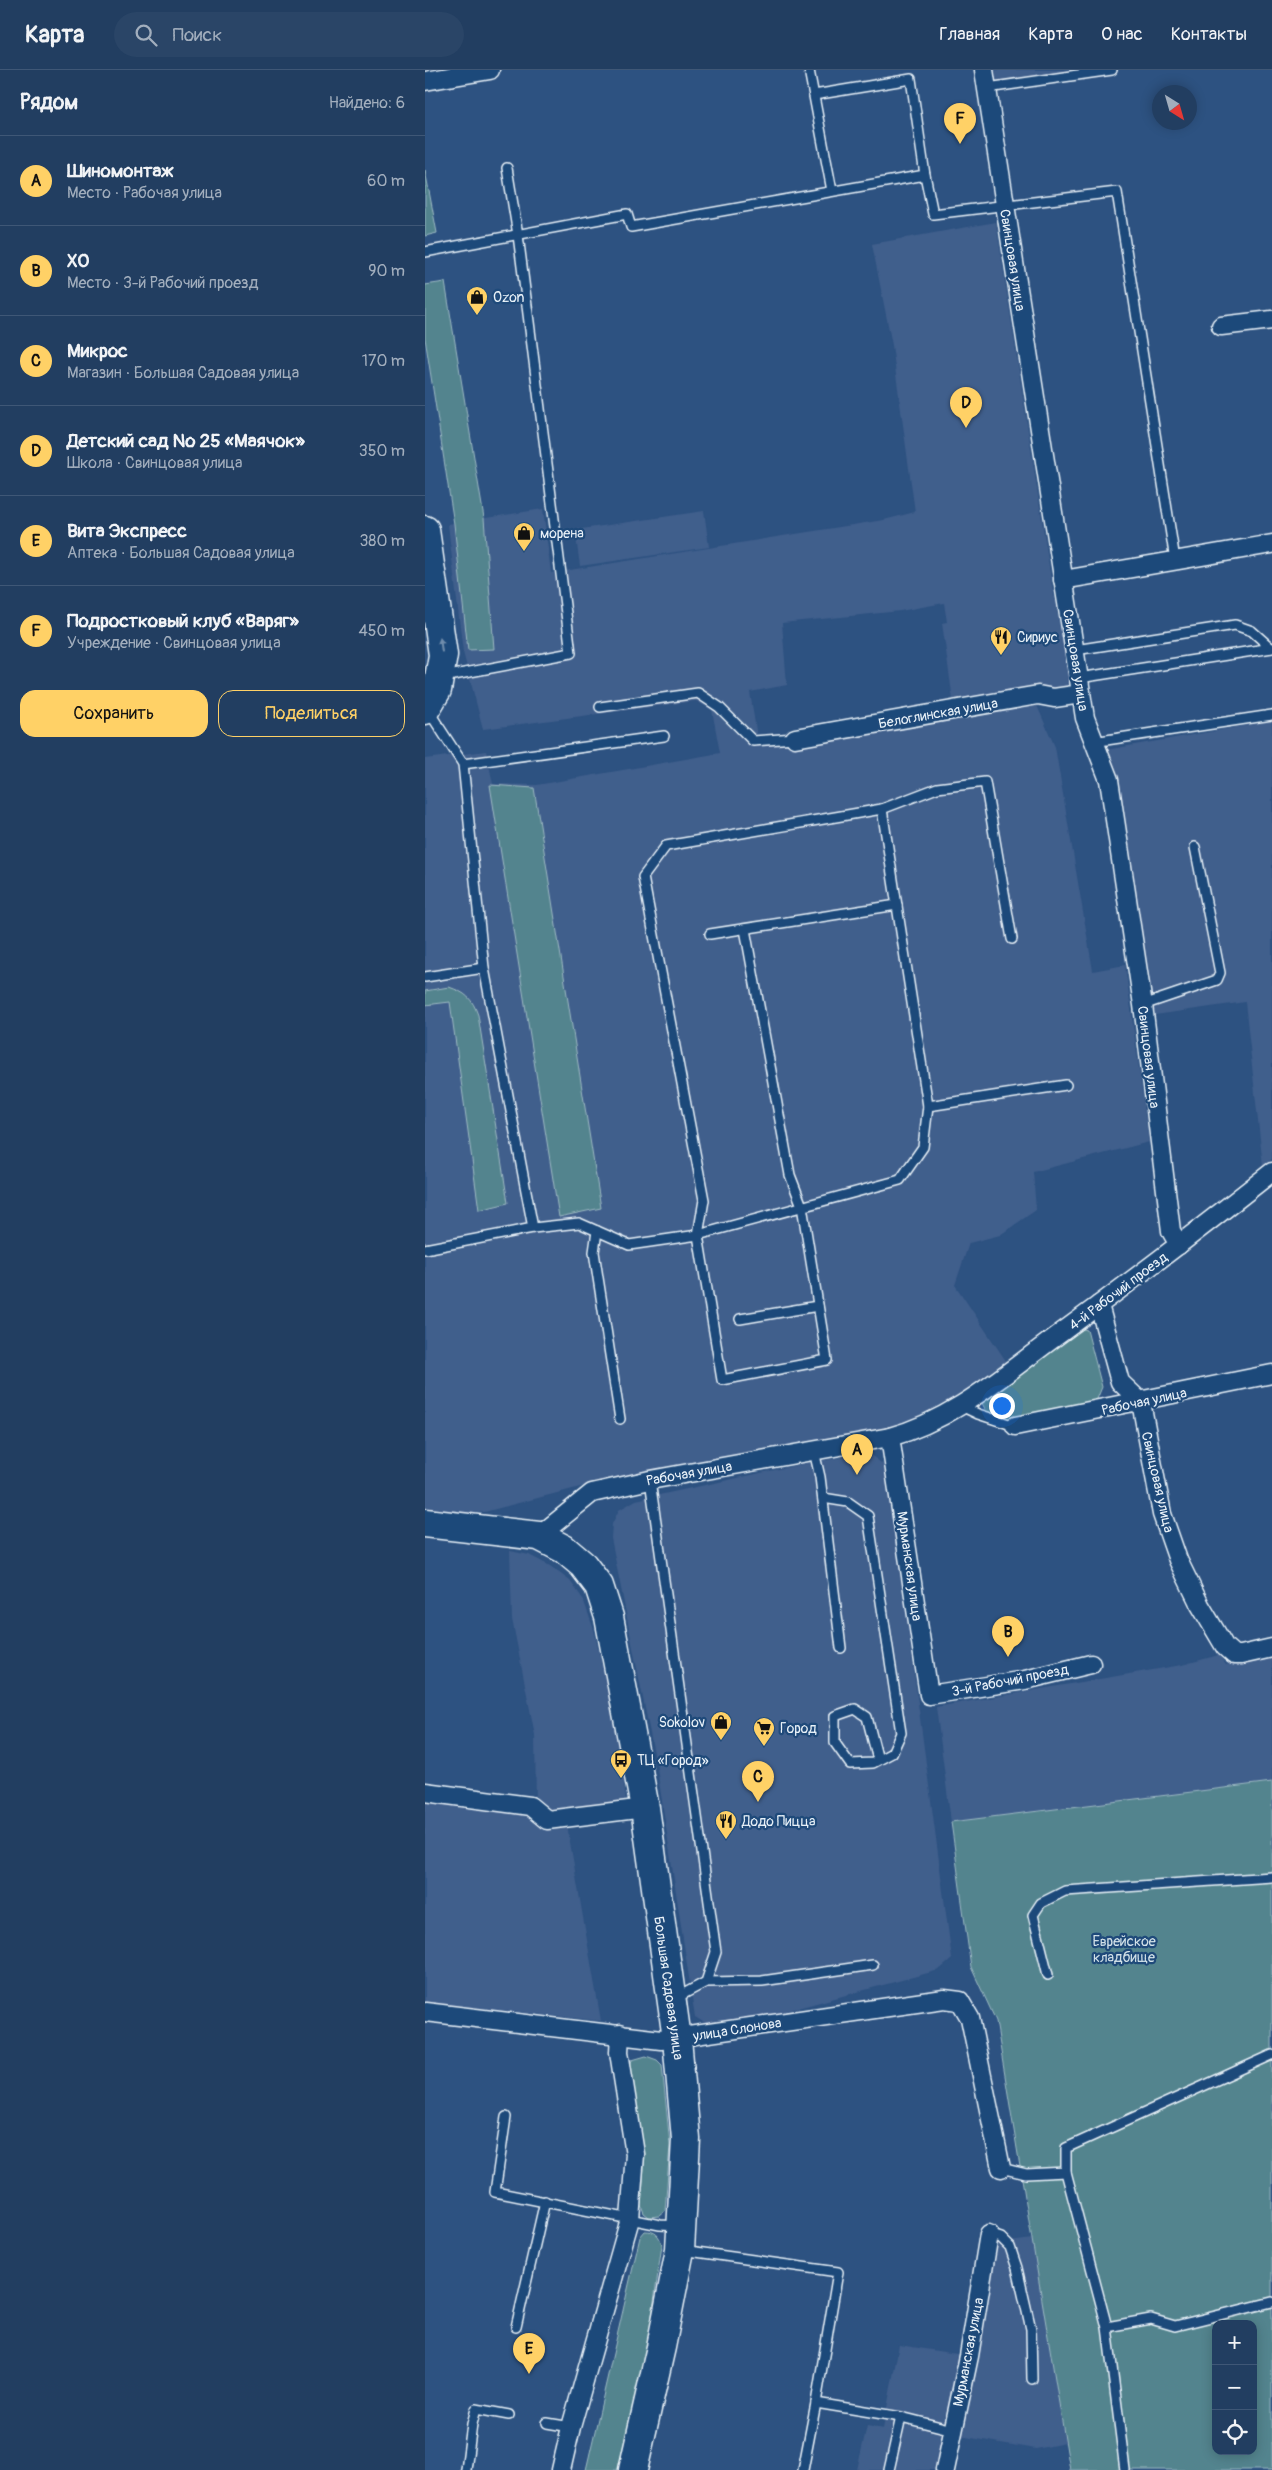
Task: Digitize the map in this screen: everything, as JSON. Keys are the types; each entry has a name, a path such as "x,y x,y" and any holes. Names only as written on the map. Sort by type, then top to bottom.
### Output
{"main road":[{"path":"425,530 443,655 437,690 426,709"},
{"path":"425,1523 539,1536"},
{"name":"Большая Садовая улица","path":"539,1536 564,1549 583,1565 599,1586 609,1617 627,1704 645,1808 677,2039 686,2139 680,2238 661,2347 633,2470"}],"street":[{"path":"425,82 490,70"},
{"name":"Свинцовая улица","path":"984,70 1085,718 1109,780 1143,1005 1171,1231 1179,1245"},
{"path":"1221,326 1272,320"},
{"path":"1063,580 1272,544"},
{"name":"Белоглинская улица","path":"795,738 1039,695 1054,698 1080,686"},
{"name":"4-й Рабочий проезд","path":"961,1406 1179,1245 1272,1172"},
{"path":"1099,1304 1120,1382 1141,1402"},
{"name":"Рабочая улица","path":"1015,1426 1272,1374"},
{"name":"Свинцовая улица","path":"1141,1402 1162,1514 1178,1560 1200,1605 1225,1647 1234,1655 1272,1648"},
{"name":"Рабочая улица","path":"539,1536 592,1493 650,1480 890,1437 916,1430 961,1406"},
{"name":"Мурманская улица","path":"890,1437 929,1694"},
{"name":"3-й Рабочий проезд","path":"929,1694 1025,1680 1091,1664"},
{"path":"425,1792 530,1806 547,1820 645,1808"},
{"name":"улица Слонова","path":"425,2012 661,2040 944,1999 960,2001 970,2018 1001,2168"},
{"path":"561,2470 571,2427 630,2219 635,2154 619,2052 620,2034"},
{"name":"Мурманская улица","path":"945,2470 969,2356 989,2234"}],"lane":[{"path":"809,70 832,191"},
{"path":"987,88 1112,70"},
{"path":"814,95 911,79 925,175 933,214 1117,192 1175,560"},
{"path":"440,678 571,653 519,235 507,168"},
{"path":"425,252 627,214 631,226 925,175"},
{"path":"1075,650 1235,625 1252,631 1271,648"},
{"path":"1080,686 1271,648"},
{"path":"600,707 698,693 719,707 753,741 795,738"},
{"path":"426,709 463,764 484,968 533,1228"},
{"path":"1093,742 1272,715"},
{"path":"463,764 664,736"},
{"path":"745,929 790,1175 802,1206 827,1360 722,1380 697,1235 704,1200 643,877 666,846 882,809 937,788 985,782 1012,939"},
{"path":"425,1249 533,1228 579,1222 629,1246 697,1235 900,1180 923,1148 928,1106 882,809"},
{"path":"1143,1005 1217,980 1220,974 1195,847"},
{"path":"709,934 897,905"},
{"path":"425,977 484,968"},
{"path":"928,1106 1066,1085"},
{"path":"597,1231 594,1252 621,1419"},
{"path":"740,1319 818,1306"},
{"path":"961,1406 977,1414 1015,1426"},
{"path":"814,1451 823,1498 841,1648"},
{"path":"650,1480 716,1952 706,1982"},
{"path":"823,1498 848,1502 868,1516 901,1733 892,1753 873,1763 850,1764 835,1743 835,1716 855,1709 867,1717 877,1760"},
{"path":"1047,1976 1033,1915 1041,1903 1065,1891 1272,1877"},
{"path":"672,2000 706,1982 762,1981 873,1965"},
{"path":"1125,2470 1107,2327 1066,2172 1066,2148 1272,2055"},
{"path":"506,2117 495,2192 660,2225 680,2238 838,2272 803,2470"},
{"path":"1001,2168 1026,2174 1066,2172"},
{"path":"516,2327 545,2201"},
{"path":"989,2234 1001,2238 1010,2248 1017,2268 1031,2329 1032,2378"},
{"path":"1107,2327 1151,2318 1175,2326 1272,2302"},
{"path":"816,2403 901,2417 953,2430"},
{"path":"466,2470 472,2424 476,2409 509,2415"},
{"path":"889,2470 901,2417"},
{"path":"547,2423 571,2427"}],"shaded area":[{"path":"994,70 1091,70 997,86"},
{"path":"996,222 1052,585 1071,682 1065,687 954,707 942,623 947,622 944,603 900,611 782,623 787,685 750,692 757,737 759,747 1035,701 1055,747 1093,971 1125,965 1149,1142 1033,1172 1036,1210 1000,1235 969,1243 955,1285 1006,1361 943,1407 916,1423 887,1430 646,1470 484,1512 448,1515 425,1512 425,759 486,751 493,784 537,785 720,753 712,710 696,701 483,729 463,652 448,524 543,509 551,573 884,520 915,512 892,345 872,244"},
{"path":"704,511 709,547 580,566 575,530"},
{"path":"1272,721 1272,1159 1263,1166 1245,1002 1155,1015 1115,778 1106,750"},
{"path":"868,1453 885,1466 888,1477 952,1959 939,1970 768,2016 705,2023 695,2017 657,1768 611,1538 612,1524 619,1510 636,1500 807,1463"},
{"path":"510,1551 529,1555 550,1566 570,1581 583,1599 594,1630 612,1709 626,1799 621,1807 552,1812 536,1805 537,1823 567,1825 601,2021 425,2002 425,1794 536,1804 535,1735 512,1619"},
{"path":"1272,1654 1272,1782 951,1822 936,1707 1182,1665 1219,1655 1226,1665"},
{"path":"1032,2239 1065,2443 1036,2449 960,2436 994,2244"},
{"path":"899,2345 963,2355 937,2470 857,2470 867,2426 883,2429"}],"green space":[{"path":"425,170 437,233 425,236"},
{"path":"445,282 484,518 494,649 468,650 454,524 425,338 425,285"},
{"path":"490,785 534,788 601,1208 559,1217"},
{"path":"449,987 468,997 478,1015 508,1203 479,1210 450,1002 425,1005 425,991"},
{"path":"1080,1328 1087,1330 1102,1387 1095,1404 1016,1420 987,1413 980,1399"},
{"name":"Еврейское кладбище","path":"1272,1782 1272,2470 1070,2470 996,2021 971,1967 951,1822"},
{"path":"646,2056 657,2060 662,2065 670,2145 665,2211 659,2216 649,2217 644,2213 641,2205 645,2155 629,2068 632,2060"},
{"path":"645,2231 657,2234 662,2245 648,2343 618,2470 586,2470 640,2237"}],"place":[{"name":"Подростковый клуб «Варяг»","path":"960,144"},
{"name":"Ozon","path":"477,316"},
{"name":"Детский сад № 25 «Маячок»","path":"966,428"},
{"name":"морена","path":"524,552"},
{"name":"Сириус","path":"1001,656"},
{"name":"Шиномонтаж","path":"857,1475"},
{"name":"ХО","path":"1008,1657"},
{"name":"Sokolov","path":"721,1741"},
{"name":"Город","path":"764,1747"},
{"name":"ТЦ «Город»","path":"621,1779"},
{"name":"Микрос","path":"758,1802"},
{"name":"Додо Пицца","path":"726,1840"},
{"name":"Вита Экспресс","path":"529,2374"}]}
